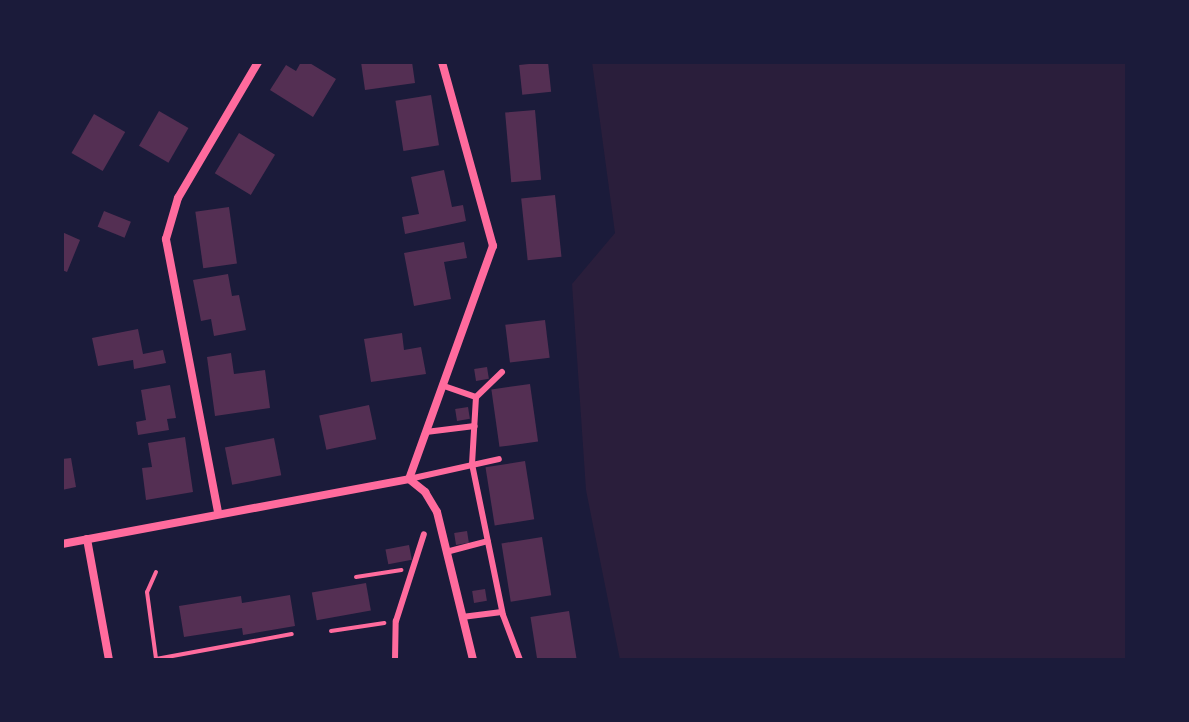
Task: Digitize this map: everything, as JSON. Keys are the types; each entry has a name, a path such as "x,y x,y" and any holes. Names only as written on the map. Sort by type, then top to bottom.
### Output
{"street":[{"path":"218,512 166,239 178,198 258,62"},
{"path":"409,479 493,246 442,62"},
{"path":"62,544 218,512 409,479 425,492 437,512 473,660"},
{"path":"87,539 109,660"}],"lane":[{"path":"502,372 476,397 472,464 502,612 520,660"},
{"path":"444,386 476,397"},
{"path":"426,432 475,426"},
{"path":"409,479 499,459"},
{"path":"395,660 396,621 424,534"},
{"path":"446,552 488,541"},
{"path":"462,617 502,612"}],"path":[{"path":"356,577 412,568"},
{"path":"156,572 147,592 156,660 292,634"},
{"path":"331,631 396,621"}],"shaded area":[{"path":"592,62 1127,62 1127,660 620,660 586,490 572,284 615,233"}],"building":[{"path":"301,62 308,62 336,79 313,117 270,90 286,65 296,71"},
{"path":"361,62 412,62 415,83 365,90"},
{"path":"548,62 551,92 522,95 519,65"},
{"path":"431,95 439,145 403,151 395,101"},
{"path":"535,110 541,180 511,182 505,113"},
{"path":"159,111 188,128 168,163 139,146"},
{"path":"94,114 125,132 103,171 72,153"},
{"path":"239,133 275,155 251,195 215,173"},
{"path":"444,170 452,207 463,205 466,221 405,234 402,217 419,214 411,177"},
{"path":"555,195 561,257 528,260 521,199"},
{"path":"229,207 237,263 203,268 195,212"},
{"path":"104,211 131,222 125,238 98,227"},
{"path":"62,232 80,240 67,272 62,270"},
{"path":"464,242 467,258 444,262 451,299 414,306 404,253"},
{"path":"228,274 232,296 239,295 246,330 214,336 211,319 201,321 193,280"},
{"path":"545,320 550,358 510,363 505,325"},
{"path":"138,329 143,354 163,350 166,363 134,369 133,360 98,366 92,338"},
{"path":"402,333 404,350 421,347 426,374 371,382 364,339"},
{"path":"231,353 234,374 265,370 270,408 215,416 207,357"},
{"path":"487,367 489,379 476,381 474,369"},
{"path":"530,384 538,441 499,447 491,389"},
{"path":"170,385 176,418 167,419 169,430 138,435 136,422 146,420 141,390"},
{"path":"369,405 376,439 326,450 319,416"},
{"path":"468,407 470,419 457,421 455,409"},
{"path":"185,437 193,492 146,500 142,468 152,467 148,443"},
{"path":"274,438 281,475 232,485 225,448"},
{"path":"71,458 76,487 62,490 62,459"},
{"path":"525,461 534,519 495,526 485,467"},
{"path":"467,531 469,543 456,545 454,533"},
{"path":"542,537 551,595 511,602 502,543"},
{"path":"409,545 412,560 388,564 385,550"},
{"path":"366,583 371,611 317,620 312,593"},
{"path":"485,589 487,601 474,603 472,591"},
{"path":"290,595 295,626 243,635 242,628 184,637 179,606 241,596 242,603"},
{"path":"569,611 577,660 537,660 530,617"}]}
